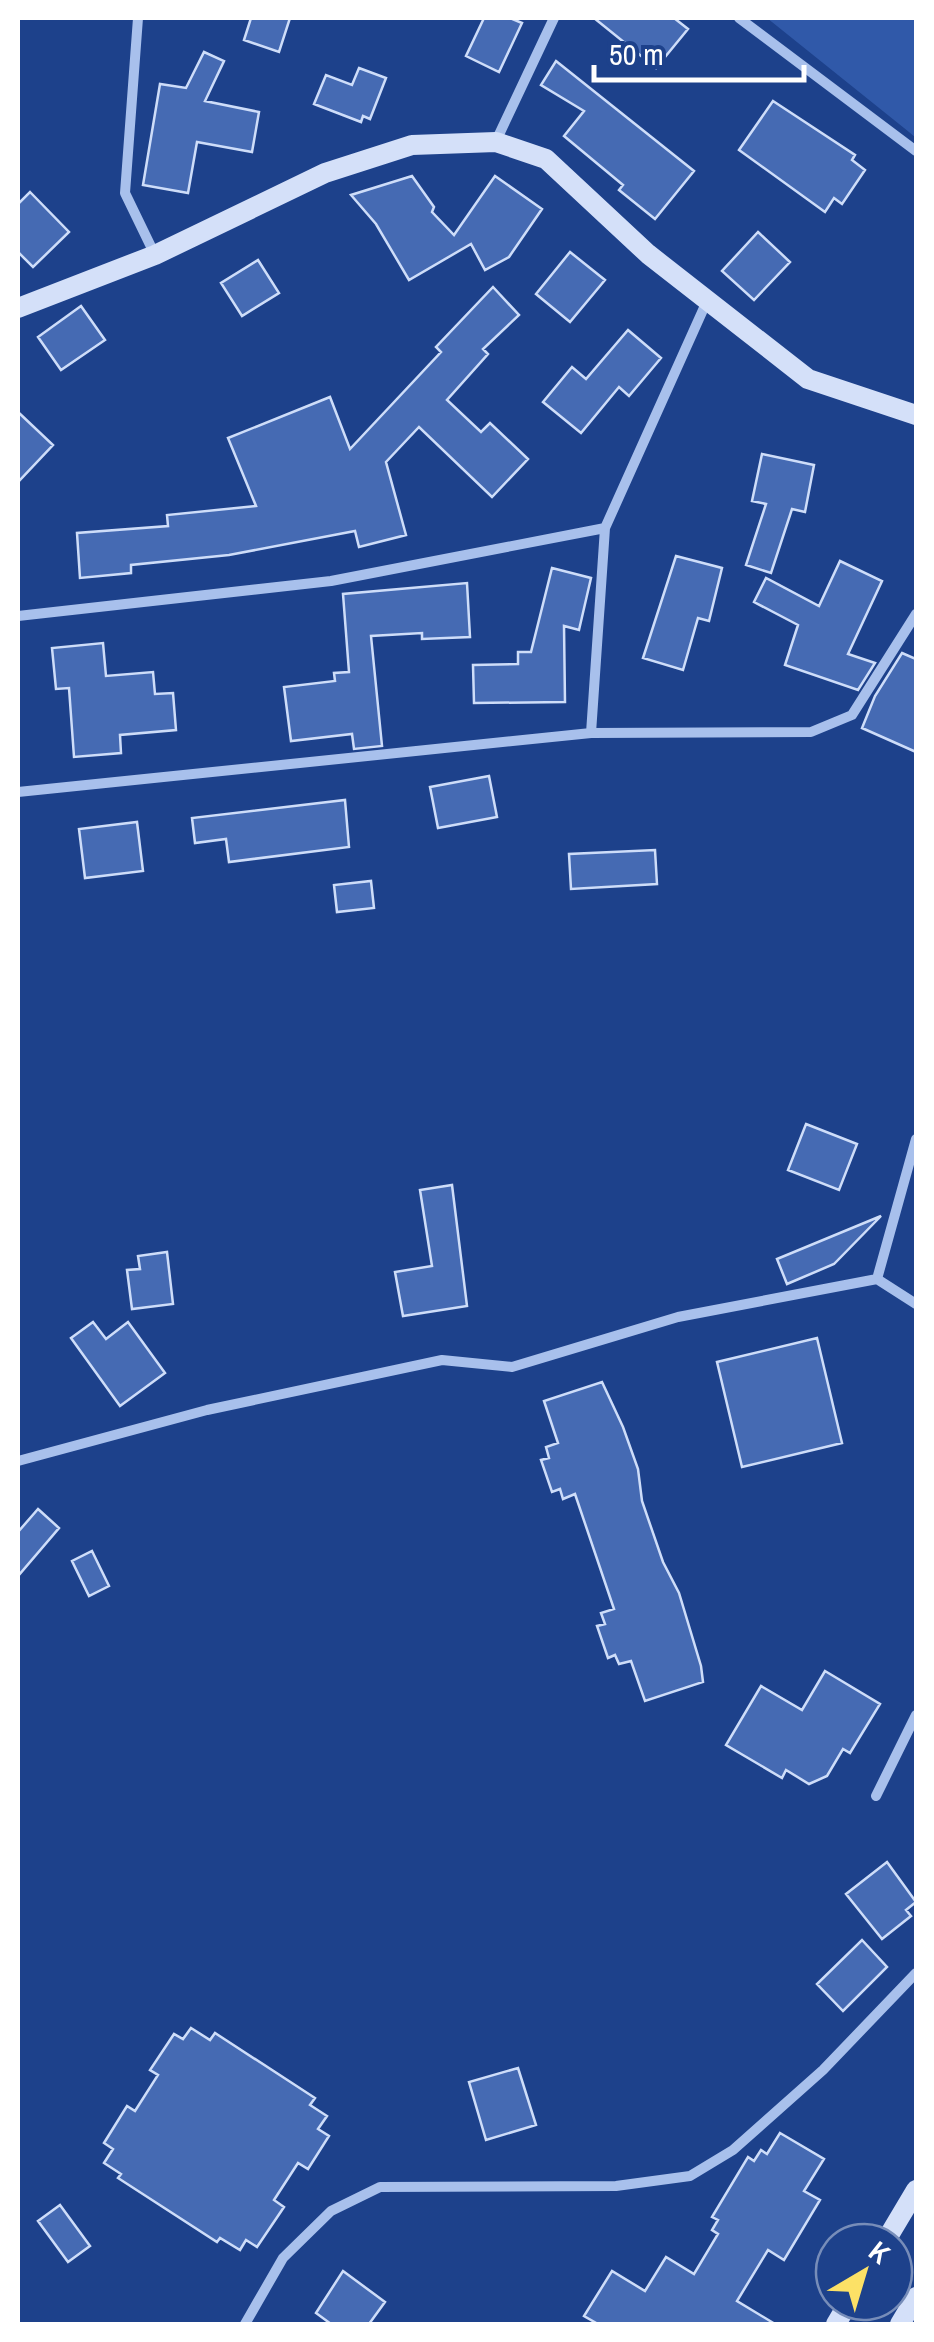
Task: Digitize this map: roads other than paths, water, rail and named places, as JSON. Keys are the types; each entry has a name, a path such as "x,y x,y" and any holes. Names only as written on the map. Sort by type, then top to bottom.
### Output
{"street":[{"path":"138,18 124,193 155,254"},
{"path":"496,142 554,18"},
{"path":"738,18 916,152"},
{"path":"18,308 155,254 325,172 412,145 496,142 546,159 648,254 808,379 916,415"},
{"path":"591,733 606,528 707,300"},
{"path":"18,616 330,581 606,528"},
{"path":"18,792 591,733 812,732 852,715 916,614"},
{"path":"877,1279 916,1139"},
{"path":"18,1461 297,1390 442,1360 512,1367 678,1317 877,1279 916,1304"},
{"path":"876,1796 916,1715"},
{"path":"245,2324 282,2258 332,2211 380,2186 616,2186 690,2176 746,2139 823,2070 916,1973"},
{"path":"897,2222 916,2190"},
{"path":"900,2324 916,2297"}]}
